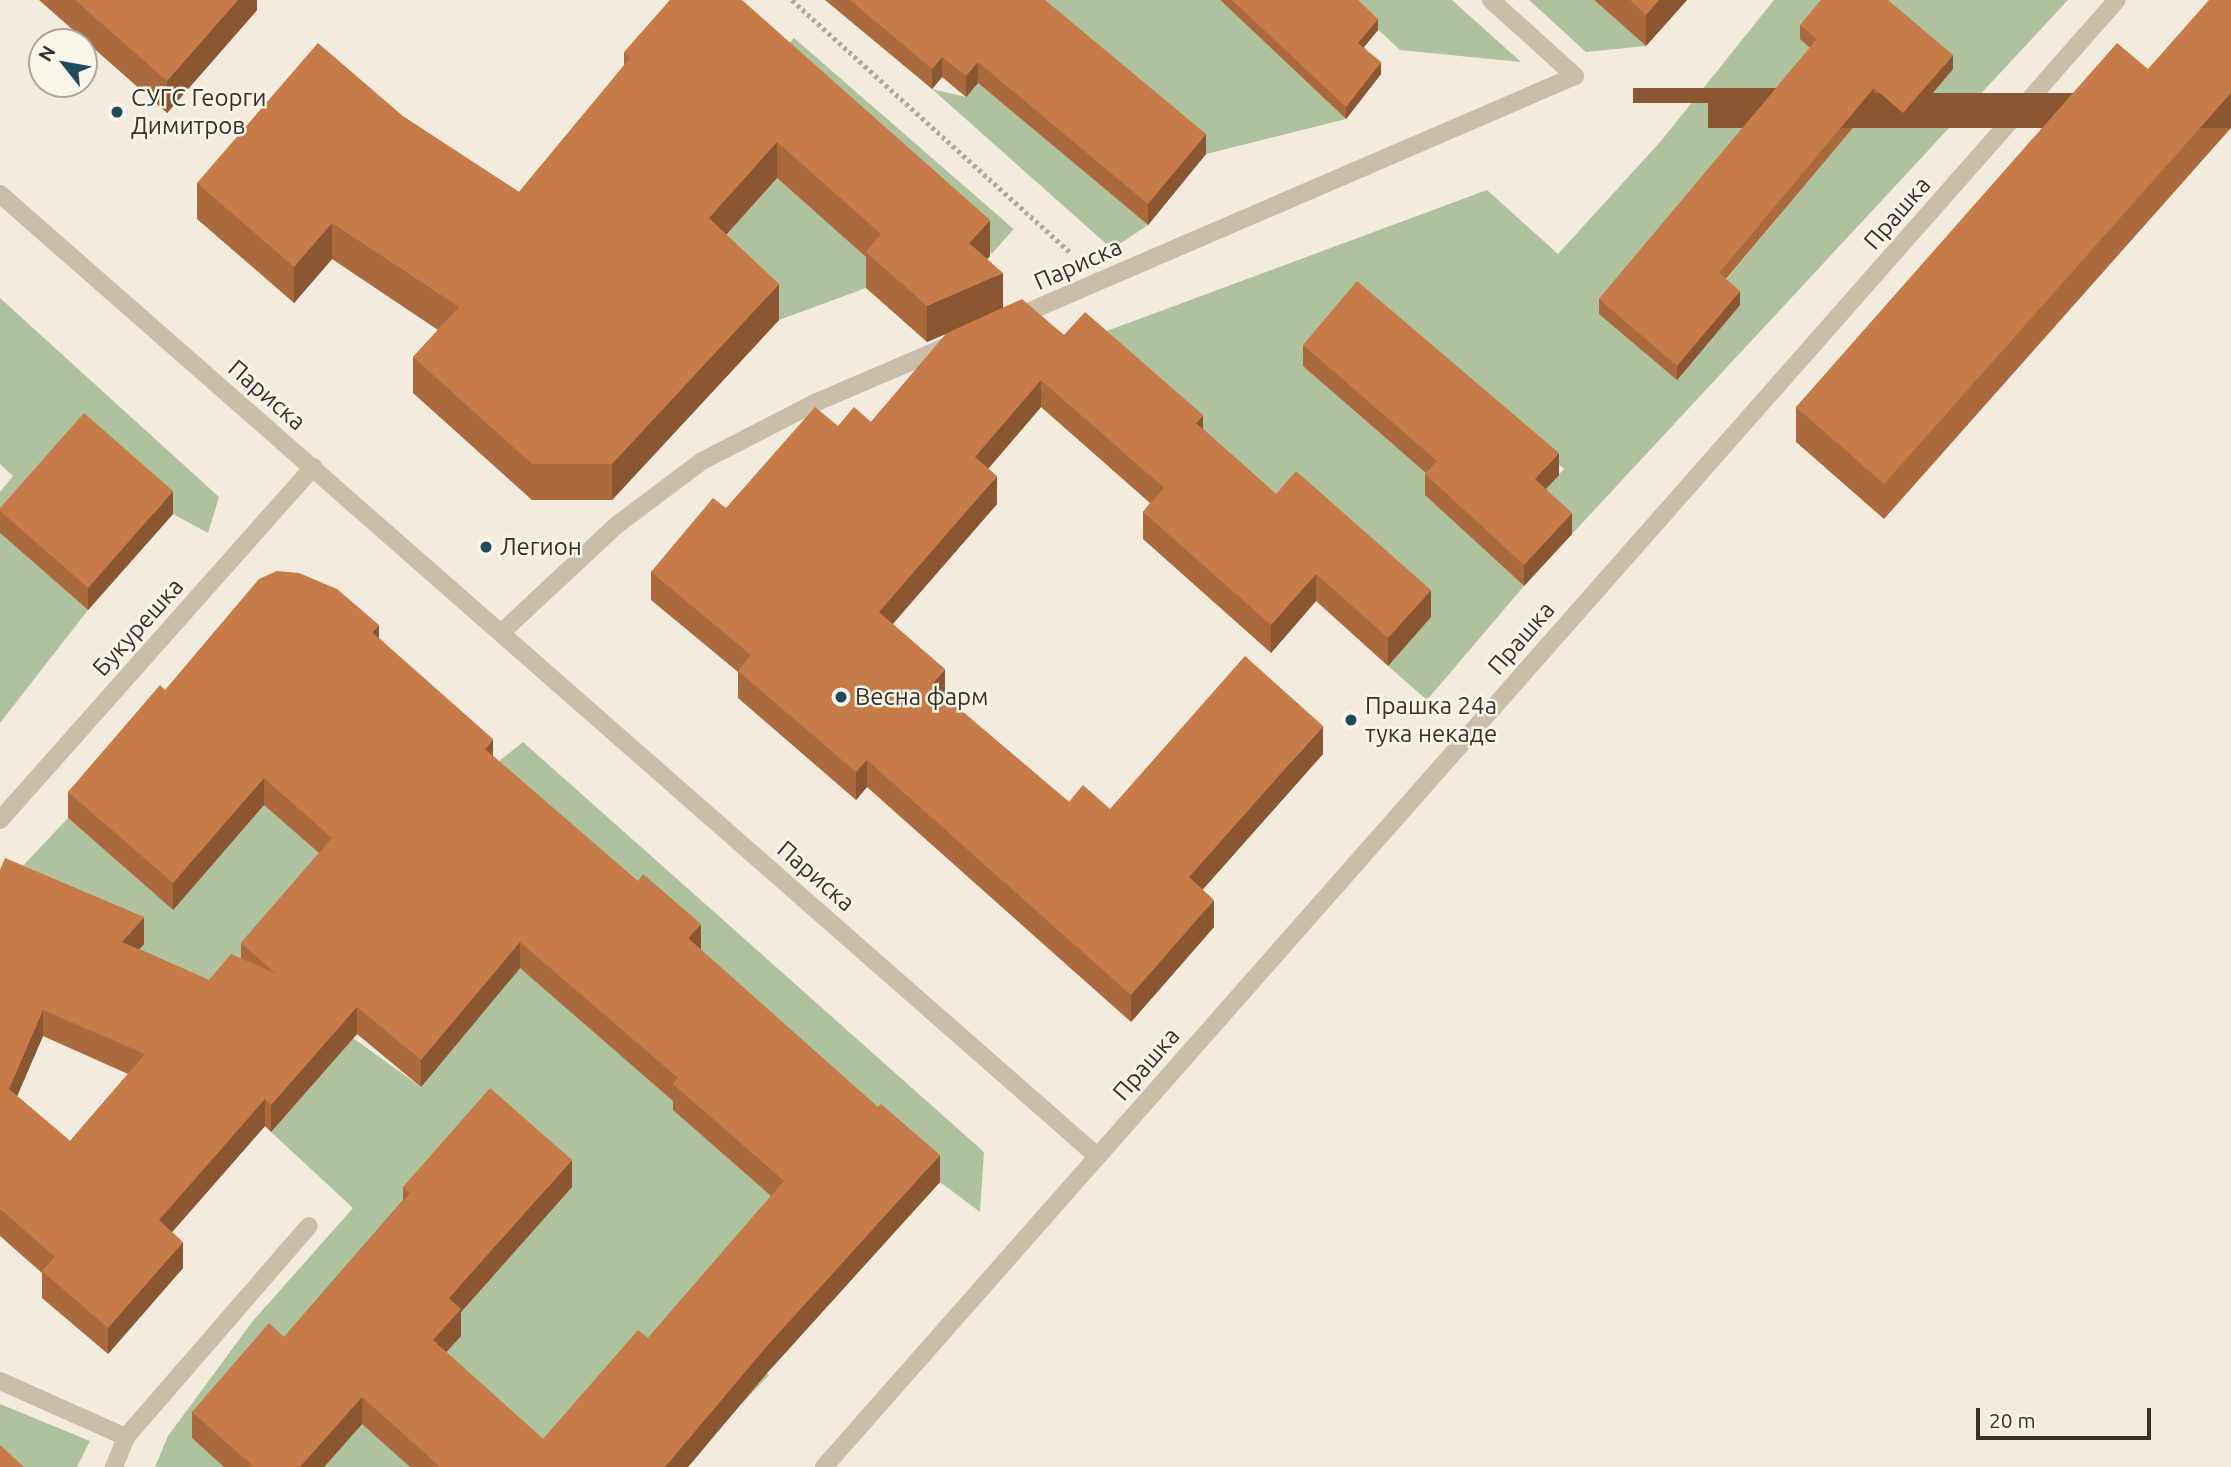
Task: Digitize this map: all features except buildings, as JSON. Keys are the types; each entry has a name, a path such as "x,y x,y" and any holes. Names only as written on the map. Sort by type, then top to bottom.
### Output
{"street":[{"name":"Париска","path":"992,327 1576,76 1491,0"},
{"name":"Прашка","path":"824,1467 2117,0"},
{"name":"Париска","path":"0,194 1097,1156"},
{"path":"502,632 618,524 702,461 817,402 967,338"},
{"name":"Букурешка","path":"0,820 313,467"},
{"path":"114,1467 126,1437 309,1226"},
{"path":"0,1381 126,1437"}],"path":[{"path":"792,0 1102,281"}],"green space":[{"path":"1021,0 1220,0 1346,119 1206,154"},
{"path":"1347,0 1452,0 1521,62 1400,50"},
{"path":"1529,0 1594,0 1646,46 1586,52"},
{"path":"1774,0 1833,0 1817,54 1719,288 1874,103 1904,127 1953,69 1871,0 2068,0 1572,534 1535,500 1564,469 1535,443 1426,495 1524,586 1427,700 1388,666 1431,617 1276,522 1085,339 1487,190 1558,254 1661,141"},
{"path":"794,38 1014,229 992,254 772,63"},
{"path":"978,83 1148,225 1112,249 932,89 966,97"},
{"path":"624,88 777,178 881,270 866,288 779,320"},
{"path":"0,298 219,497 208,533 173,514 84,435 0,530 0,492 13,476 0,464"},
{"path":"0,533 88,610 0,723"},
{"path":"523,742 984,1152 980,1212 940,1182 696,1310 769,1375 719,1428 628,1467 324,1467 357,1428 224,1467 155,1467 168,1436 252,1322 353,1208 271,1132 353,1038 421,1087 413,968 358,1035 352,979 235,991 0,890 68,818 173,910 265,804 374,901 493,766"},
{"path":"0,1404 90,1441 77,1467 0,1467"}],"place":[{"name":"СУГС Георги Димитров","path":"117,112"},
{"name":"Легион","path":"486,547"},
{"name":"Весна фарм","path":"841,697"},
{"name":"Прашка 24а тука некаде","path":"1351,720"}]}
